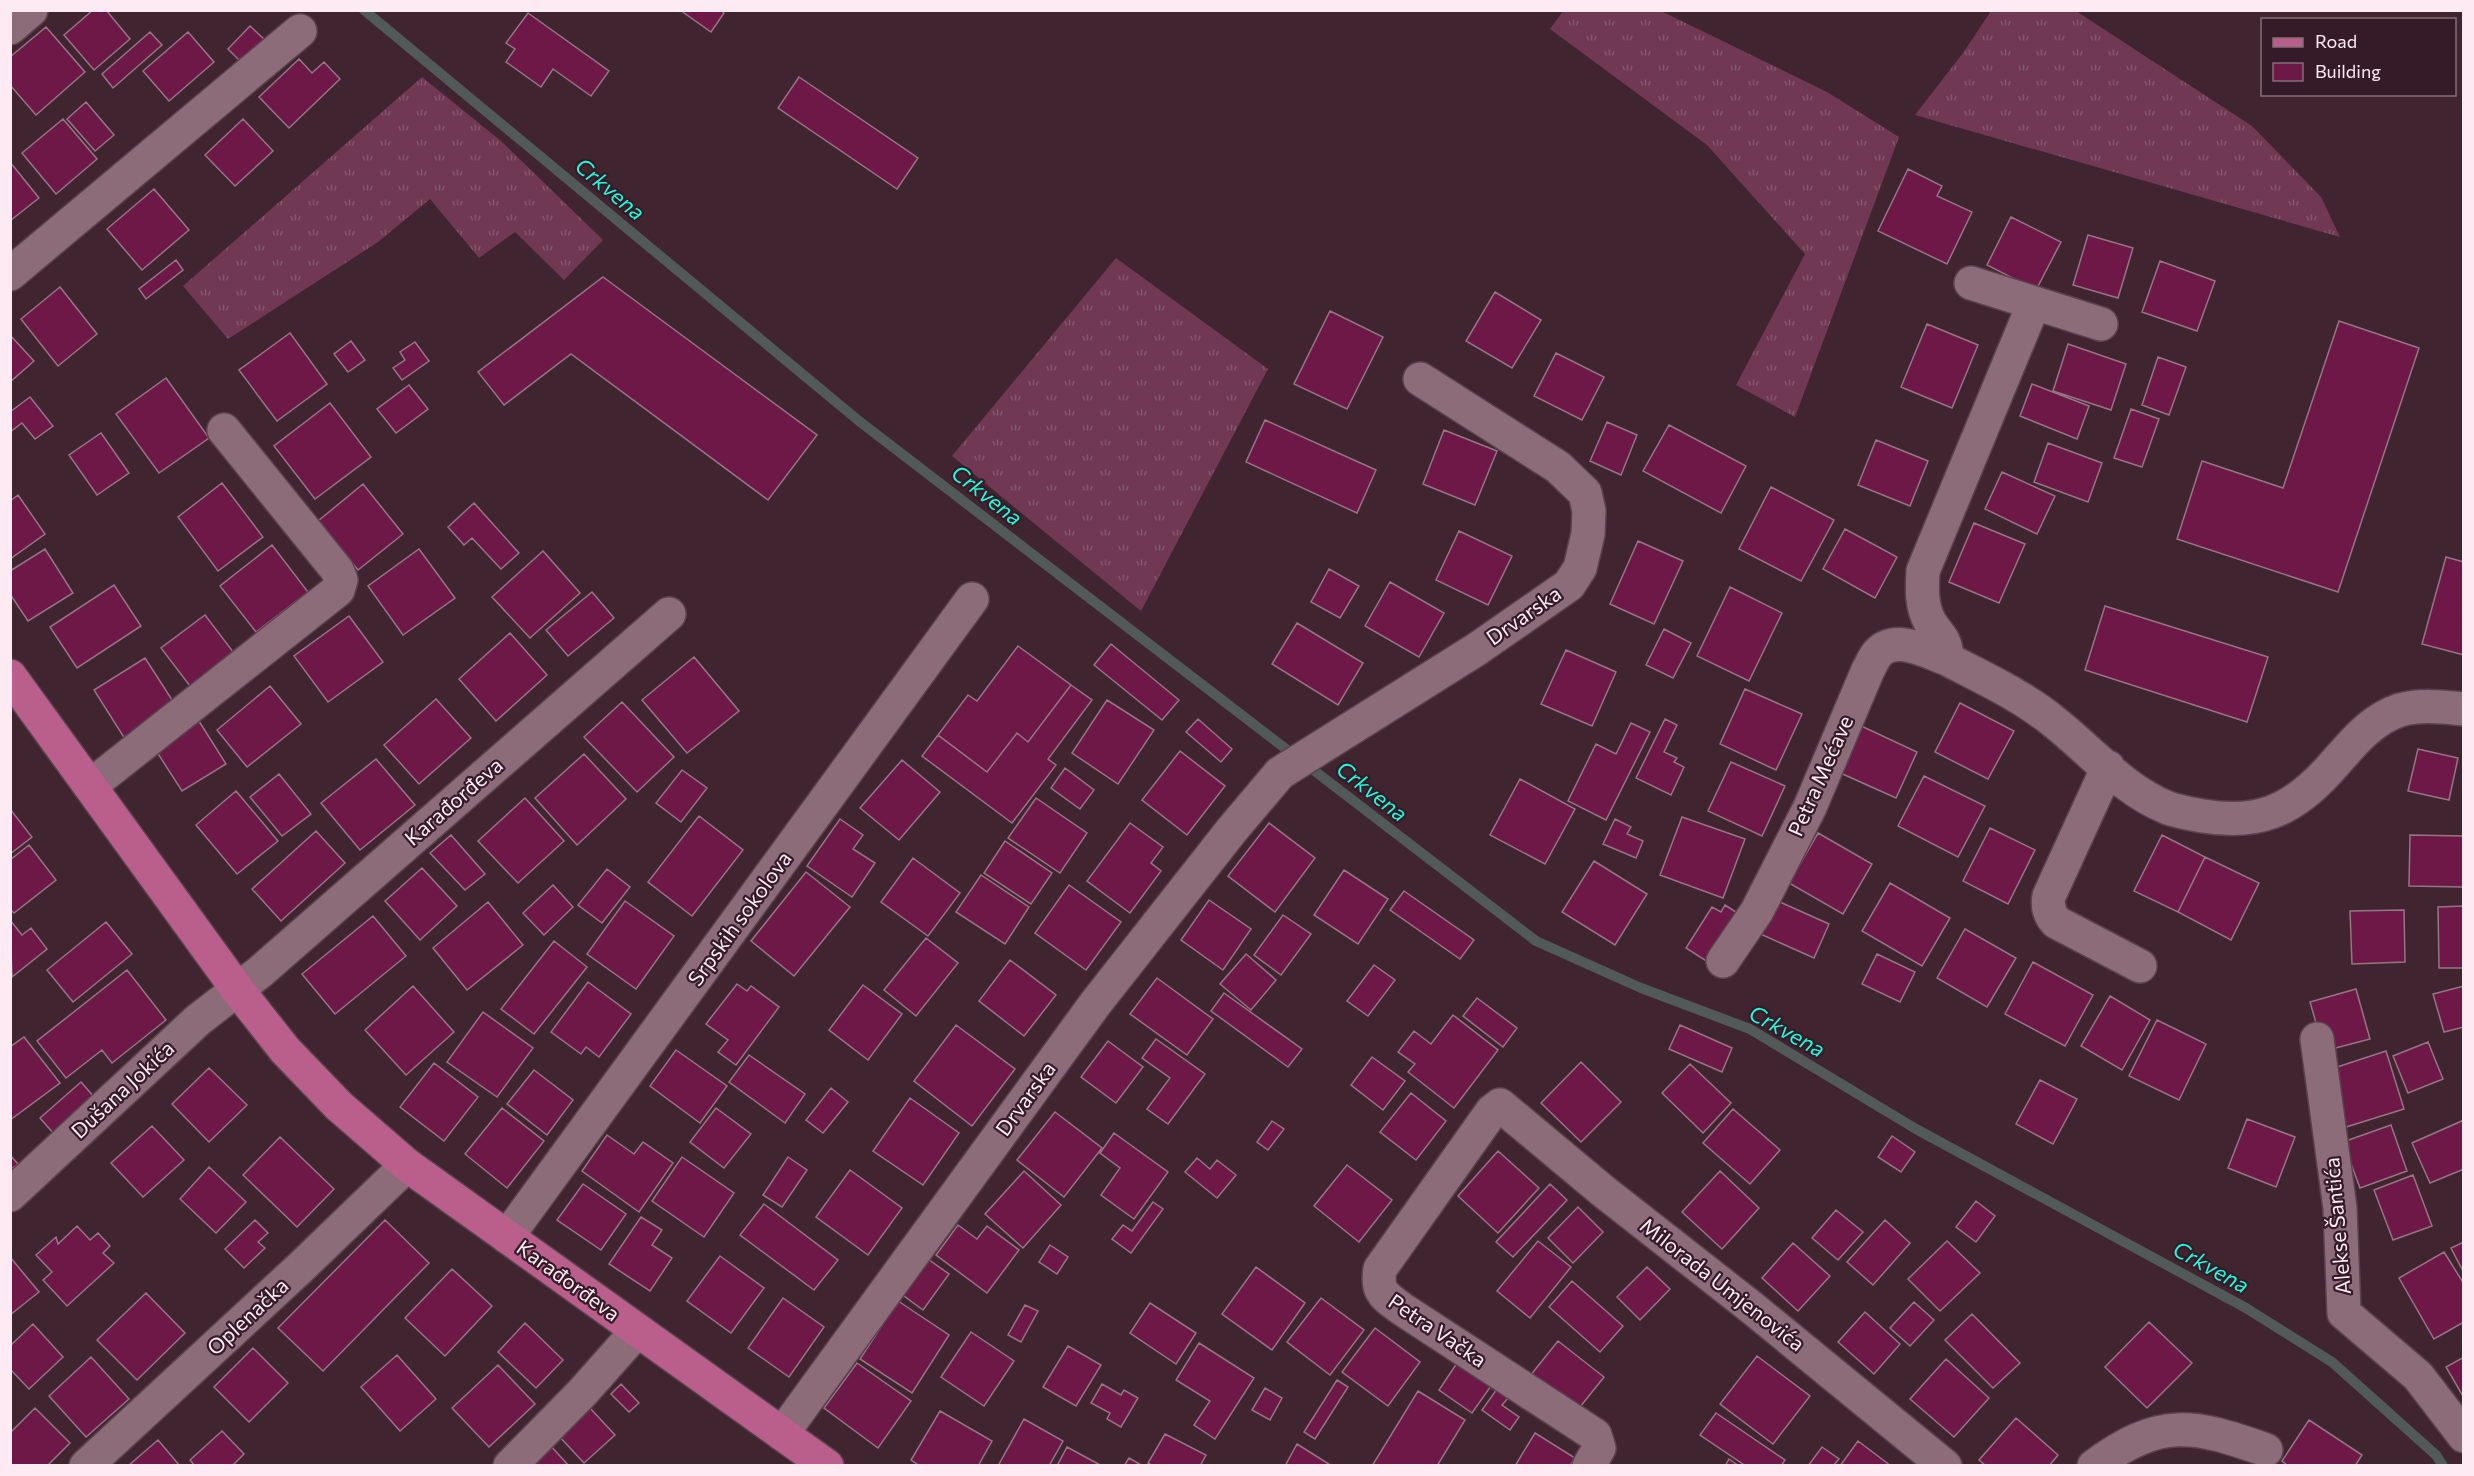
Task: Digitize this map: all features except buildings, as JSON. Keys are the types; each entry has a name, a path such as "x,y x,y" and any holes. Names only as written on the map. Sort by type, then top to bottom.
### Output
{"main road":[{"name":"Karađorđeva","path":"10,676 237,989 285,1050 339,1106 406,1165 827,1466"}],"street":[{"path":"10,28 31,10"},
{"path":"10,274 300,31"},
{"path":"1971,283 2101,324"},
{"path":"1947,659 1946,645 1924,606 1923,570 2034,303"},
{"name":"Drvarska","path":"782,1434 1095,1004 1216,850 1280,773 1477,649 1569,585 1580,568 1585,551 1589,511 1585,493 1573,480 1420,379"},
{"path":"90,786 338,590 340,585 337,570 224,430"},
{"name":"Srpskih sokolova","path":"507,1237 972,599"},
{"name":"Karađorđeva","path":"237,989 269,964 669,614"},
{"name":"Petra Mećave","path":"1723,961 1757,911 1810,807 1868,670 1878,652 1896,644 1907,645 1947,659 2018,696 2051,719 2142,796 2169,809 2221,819 2248,819 2283,809 2312,788 2369,726 2400,710 2416,707 2463,709"},
{"path":"2108,767 2049,896 2048,903 2051,917 2056,922 2140,966"},
{"name":"Dušana Jokića","path":"10,1195 198,1020 237,989"},
{"name":"Alekse Šantića","path":"2317,1039 2340,1208 2344,1313 2418,1376 2463,1436"},
{"name":"Petra Vačka","path":"1500,1105 1485,1121 1380,1269 1378,1282 1382,1293 1402,1309 1595,1435 1599,1448 1589,1466"},
{"name":"Milorada Umjenovića","path":"1500,1105 1602,1191 1751,1307 1945,1466"},
{"name":"Oplenačka","path":"86,1466 300,1268 406,1165"},
{"name":"Karađorđeva","path":"510,1466 582,1393 637,1331"},
{"path":"2094,1466 2125,1445 2145,1436 2173,1430 2193,1429 2216,1432 2266,1450"}],"green space":[{"path":"1564,10 1661,11 1827,92 1899,137 1795,417 1736,385 1805,254 1707,145 1550,29"},
{"path":"1991,11 2076,11 2252,126 2321,197 2340,237 1915,115 1963,53"},
{"path":"422,77 501,141 603,240 564,280 515,232 479,258 430,199 378,242 228,339 183,286"},
{"path":"1116,258 1268,369 1141,611 952,456"}],"waterway":[{"name":"Crkvena","path":"364,10 859,421 1536,941 1641,988 1750,1029 1916,1129 2246,1308 2332,1362 2436,1455 2443,1466"}]}
